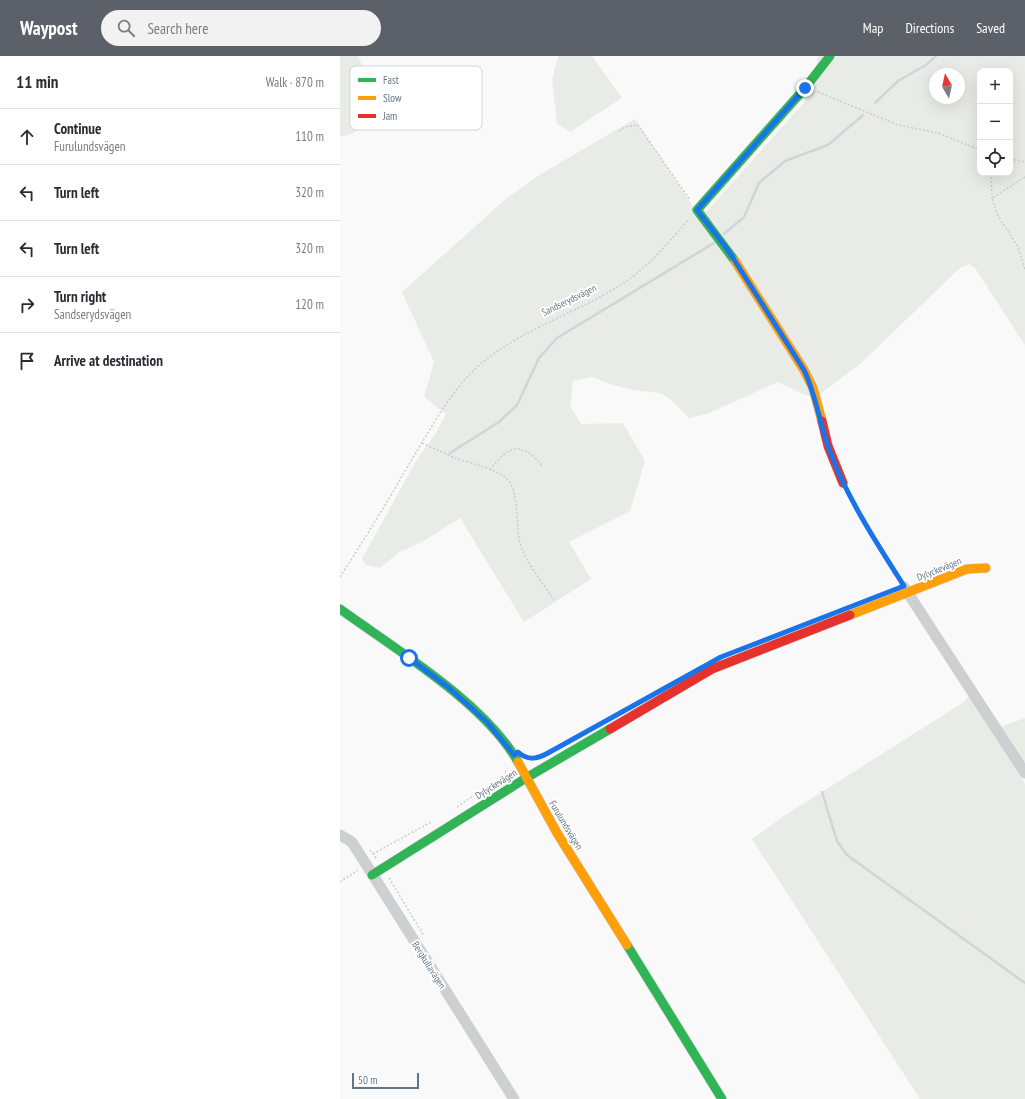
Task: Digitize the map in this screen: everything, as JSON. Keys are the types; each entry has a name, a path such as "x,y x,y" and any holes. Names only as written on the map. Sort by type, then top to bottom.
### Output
{"street":[{"path":"830,56 805,88 697,210 728,250 804,370 813,388 828,446 843,483"},
{"name":"Dylyckevägen","path":"372,875 526,778 712,669 906,590 968,569 986,568"},
{"path":"906,590 1025,773"},
{"name":"Furulundsvägen","path":"340,609 448,687 487,722 514,755 557,832 721,1094 722,1099"},
{"name":"Bergkullavägen","path":"340,835 352,842 514,1099"}],"path":[{"path":"805,88 898,125 938,133 977,149"},
{"path":"618,132 625,127 638,125 697,210"},
{"path":"1013,160 1025,162"},
{"path":"991,176 992,198 997,214 1018,246 1025,270"},
{"path":"992,198 1025,177"},
{"name":"Sandserydsvägen","path":"340,577 422,443 447,405 473,372 504,346 539,326 580,309 621,286 660,252 697,210"},
{"path":"422,443 507,478 514,487 520,541 529,561 554,600"},
{"path":"490,470 499,457 507,450 517,448 535,458 542,467"},
{"path":"843,483 906,590"},
{"path":"451,810 504,775 509,759 514,755"},
{"path":"373,854 432,822"},
{"path":"340,882 366,864"}],"shaded area":[{"path":"340,56 358,56 362,66 350,66 350,130 360,130 340,137"},
{"path":"558,56 592,56 622,98 570,132 557,124 552,80"},
{"path":"818,56 1025,56 1025,345 975,268 969,264 960,268 861,363 816,397 808,396 778,382 707,414 689,418 670,399 660,393 633,390 612,385 593,377 573,381 570,406 581,424 623,423 645,461 630,511 569,542 591,579 524,622 460,518 425,540 398,553 380,568 366,565 362,559 416,461 434,436 446,414 424,397 434,362 402,292 507,198 541,174 635,119 692,205 706,212 810,96"},
{"path":"970,695 1025,784 1025,1099 920,1099 752,839 784,816 964,702"},
{"path":"1025,718 1025,762 1023,762 1000,727"}],"waterway":[{"path":"875,103 898,81 926,65 936,56"},
{"path":"724,234 744,217 759,183 785,161 828,145 863,115"},
{"path":"450,453 499,422 517,405 539,358 557,338 714,243"},
{"path":"822,792 837,841 847,855 1025,983"}],"traffic: fast":[{"path":"735,261 697,210 805,88 830,56"},
{"path":"340,609 412,659 462,698 503,740 518,762"},
{"path":"372,875 526,778 610,729"},
{"path":"627,945 722,1099"}],"traffic: slow":[{"path":"735,261 804,370 813,388 822,421"},
{"path":"850,615 967,569 986,568"},
{"path":"518,762 557,833 627,945"}],"traffic: jam":[{"path":"822,421 828,446 843,483"},
{"path":"610,729 712,669 850,615"}],"route":[{"path":"409,658 448,687 487,722 514,755 518,752 524,757 531,759 548,753 721,657 904,586 888,562 843,483 828,446 813,388 804,370 728,250 697,210 805,88"}]}
